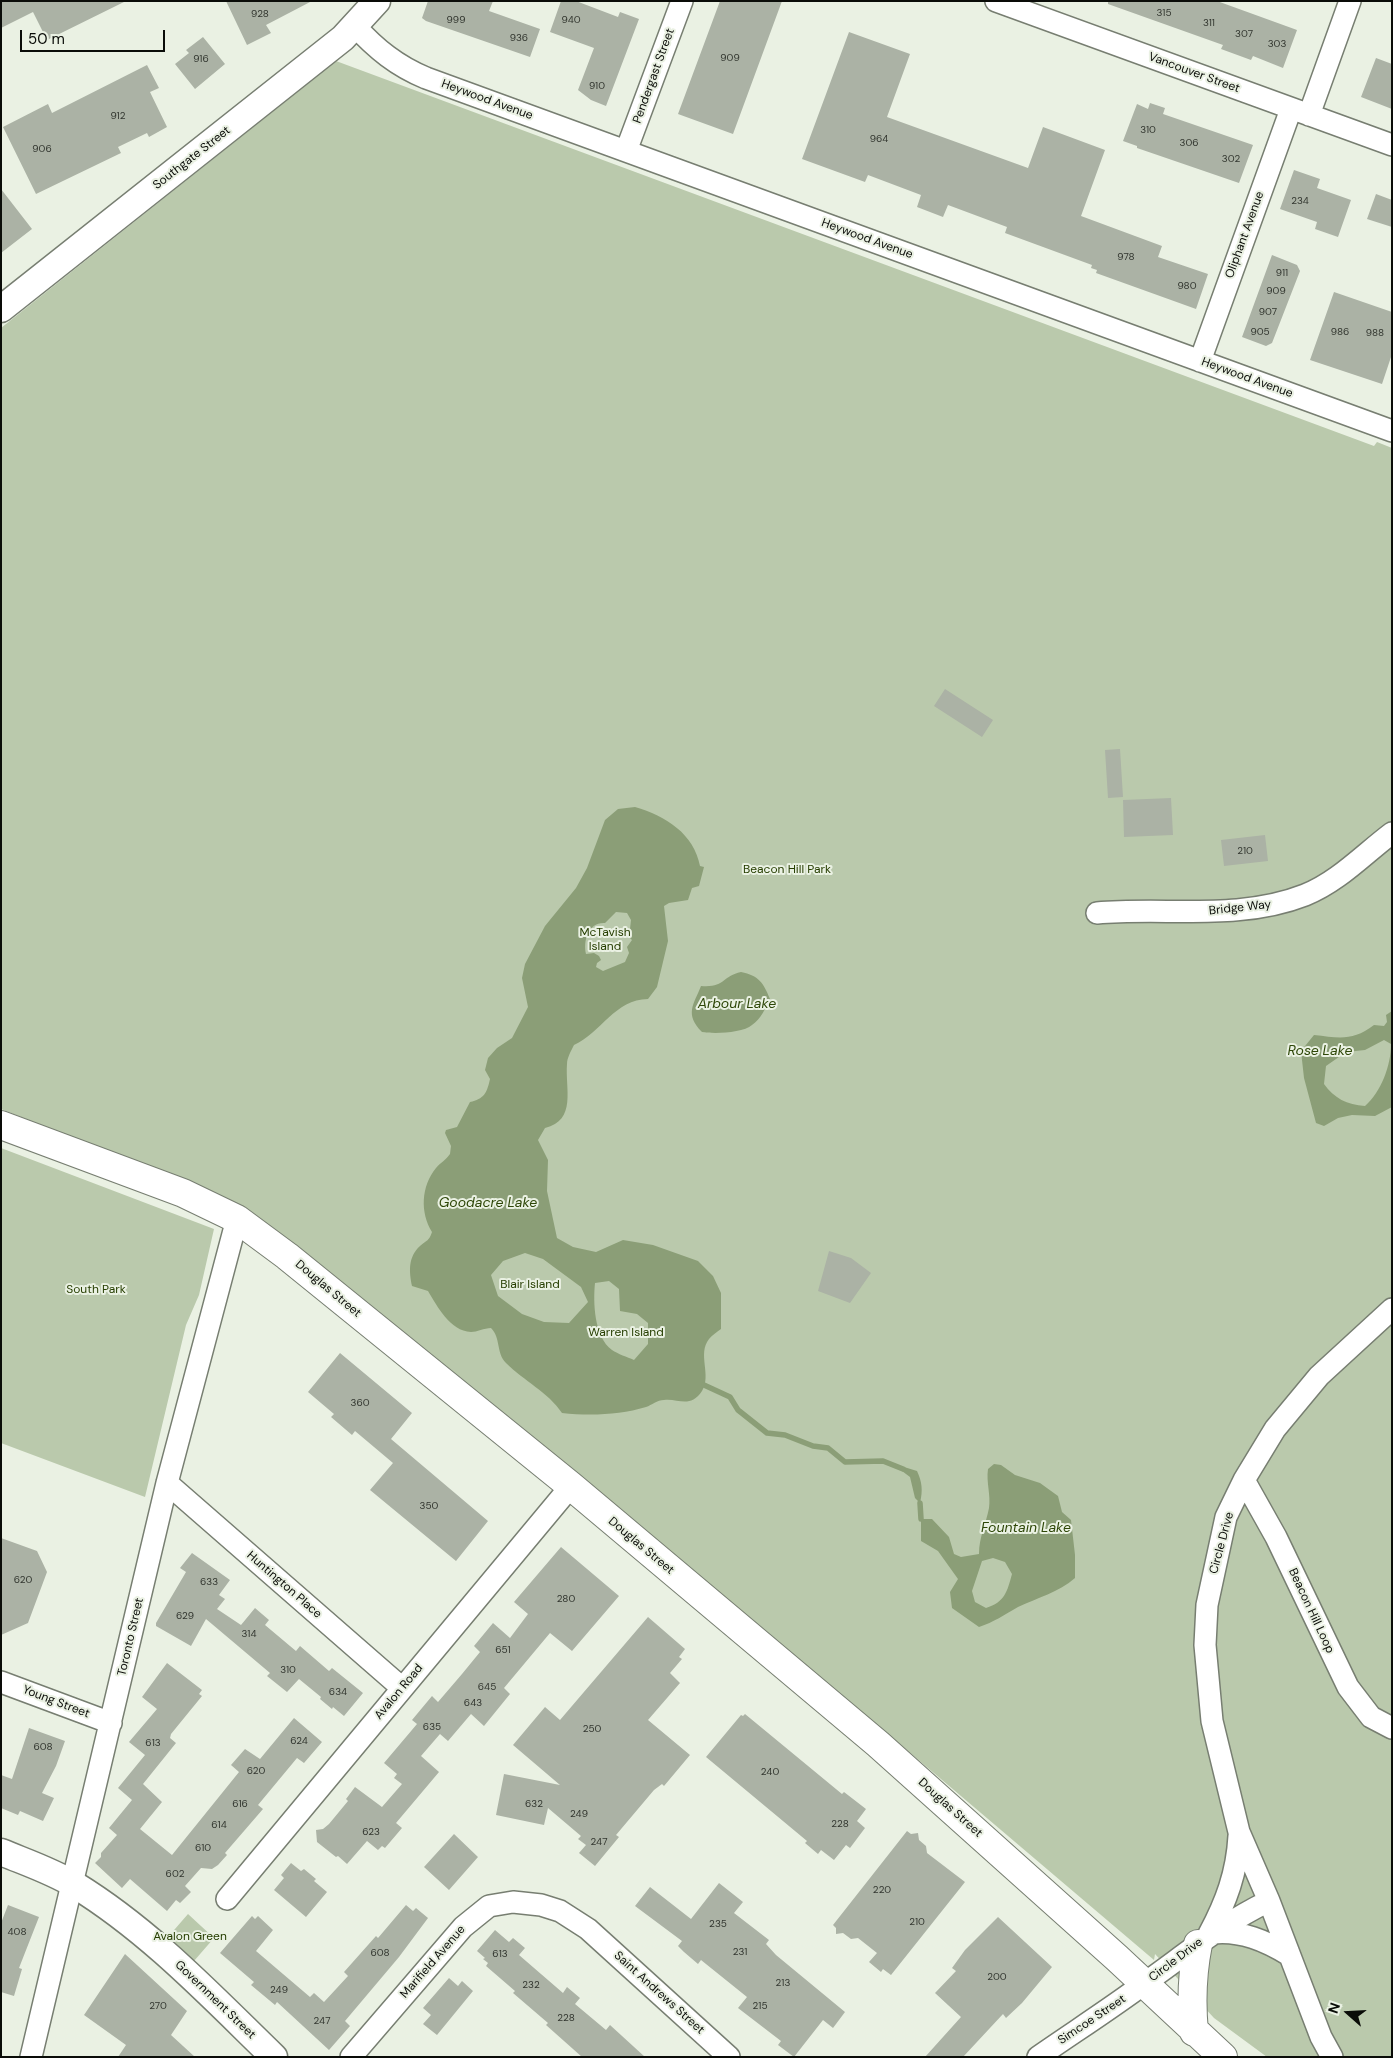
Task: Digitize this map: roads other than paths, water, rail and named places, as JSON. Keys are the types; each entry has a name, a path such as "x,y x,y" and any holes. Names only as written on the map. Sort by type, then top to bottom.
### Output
{"main road":[{"name":"Douglas Street","path":"1,1125 183,1193 237,1219 288,1256 571,1486 878,1744 1145,1984 1194,2032 1223,2057"},
{"path":"1194,2032 1191,2004 1192,1971 1206,1938"}],"street":[{"name":"Southgate Street","path":"1,309 297,76 355,26 377,1"},
{"name":"Pendergast Street","path":"626,151 682,1"},
{"name":"Vancouver Street","path":"996,1 1392,145"},
{"name":"Oliphant Avenue","path":"1200,361 1300,112 1350,1"},
{"name":"Heywood Avenue","path":"355,26 384,55 412,72 1392,431"},
{"name":"Bridge Way","path":"1098,913 1127,910 1251,909 1274,905 1307,894 1333,879 1392,833"},
{"name":"Toronto Street","path":"31,2057 167,1483 237,1219"},
{"name":"Circle Drive","path":"1332,2057 1321,2037 1269,1901 1239,1832 1212,1721 1205,1644 1207,1605 1226,1517 1244,1480 1275,1429 1319,1376 1392,1309"},
{"name":"Beacon Hill Loop","path":"1244,1480 1276,1537 1348,1687 1371,1717 1392,1728"},
{"name":"Huntington Place","path":"167,1483 402,1688"},
{"name":"Avalon Road","path":"227,1899 571,1486"},
{"name":"Young Street","path":"1,1682 111,1723"},
{"name":"Circle Drive","path":"1206,1938 1233,1882 1238,1857 1239,1832"},
{"name":"Government Street","path":"1,1852 73,1884 127,1920 162,1950 274,2057"},
{"name":"Circle Drive","path":"1145,1984 1206,1938 1245,1912 1269,1901"},
{"name":"Marifield Avenue","path":"351,2057 463,1927 489,1906 513,1902 541,1904 560,1911 588,1929"},
{"name":"Saint Andrews Street","path":"588,1929 729,2057"},
{"name":"Circle Drive","path":"1206,1938 1237,1933 1273,1945 1289,1955"},
{"name":"Simcoe Street","path":"1038,2057 1145,1984"}],"water":[{"name":"Goodacre Lake","path":"635,807 668,821 685,836 697,855 700,866 704,867 699,886 692,888 688,900 669,903 664,906 668,941 657,987 648,999 636,1000 617,1010 584,1040 574,1045 570,1052 567,1062 568,1093 565,1111 562,1118 555,1124 545,1128 538,1140 548,1160 547,1191 557,1238 573,1247 596,1252 623,1240 653,1245 698,1261 713,1276 721,1293 721,1329 710,1338 706,1345 704,1351 705,1385 693,1400 684,1402 661,1400 636,1410 615,1413 573,1414 562,1413 550,1399 506,1363 491,1328 471,1332 463,1331 451,1323 428,1291 412,1286 410,1264 416,1250 429,1239 432,1232 425,1217 425,1191 431,1175 450,1154 451,1146 445,1133 446,1130 457,1127 470,1102 479,1099 486,1092 490,1079 485,1070 488,1058 497,1048 512,1038 528,1007 522,978 525,964 545,926 576,888 587,868 605,820 618,809","holes":["616,912 627,913 631,920 630,929 619,934 632,940 627,947 629,953 625,962 603,971 596,967 597,963 601,960 599,956 594,953 586,954 586,938 594,926 605,923","525,1253 543,1259 581,1287 588,1302 569,1323 544,1322 522,1314 498,1296 491,1275 503,1261","609,1281 619,1289 620,1311 637,1314 648,1323 648,1344 634,1360 612,1350 601,1337 596,1319 595,1283"]},
{"name":"Arbour Lake","path":"741,972 756,978 765,988 770,999 762,1014 755,1023 742,1030 721,1033 702,1032 693,1020 692,1014 693,1004 701,986 719,984 730,976"},
{"name":"Rose Lake","path":"1392,1011 1392,1107 1375,1116 1352,1115 1338,1118 1324,1126 1316,1123 1304,1078 1301,1051 1314,1035 1353,1036 1374,1025 1384,1026 1387,1022 1386,1015","holes":["1384,1040 1391,1044 1391,1052 1384,1078 1376,1094 1365,1106 1342,1100 1324,1084 1326,1066 1346,1052 1365,1050"]},
{"name":"Fountain Lake","path":"994,1464 1001,1465 1015,1475 1040,1483 1058,1496 1062,1512 1071,1520 1075,1555 1075,1578 1055,1591 979,1627 952,1608 950,1592 958,1579 938,1551 921,1541 921,1519 932,1519 949,1537 954,1554 961,1557 979,1554 981,1536 989,1508 988,1469","holes":["993,1558 1005,1562 1012,1574 1004,1595 997,1603 986,1608 975,1602 972,1591 982,1561"]},
{"path":"904,1467 917,1471 922,1486 920,1503 915,1498 910,1477 902,1471"}],"waterway":[{"path":"704,1385 730,1397 738,1410 767,1433 785,1435 813,1446 828,1448 845,1462 883,1461 903,1469"},
{"path":"920,1503 921,1519"}],"park label":[{"name":"Beacon Hill Park","path":"787,870"},
{"name":"McTavish Island","path":"605,940"},
{"name":"Blair Island","path":"530,1285"},
{"name":"South Park","path":"96,1290"},
{"name":"Warren Island","path":"626,1333"},
{"name":"Avalon Green","path":"190,1937"}]}
